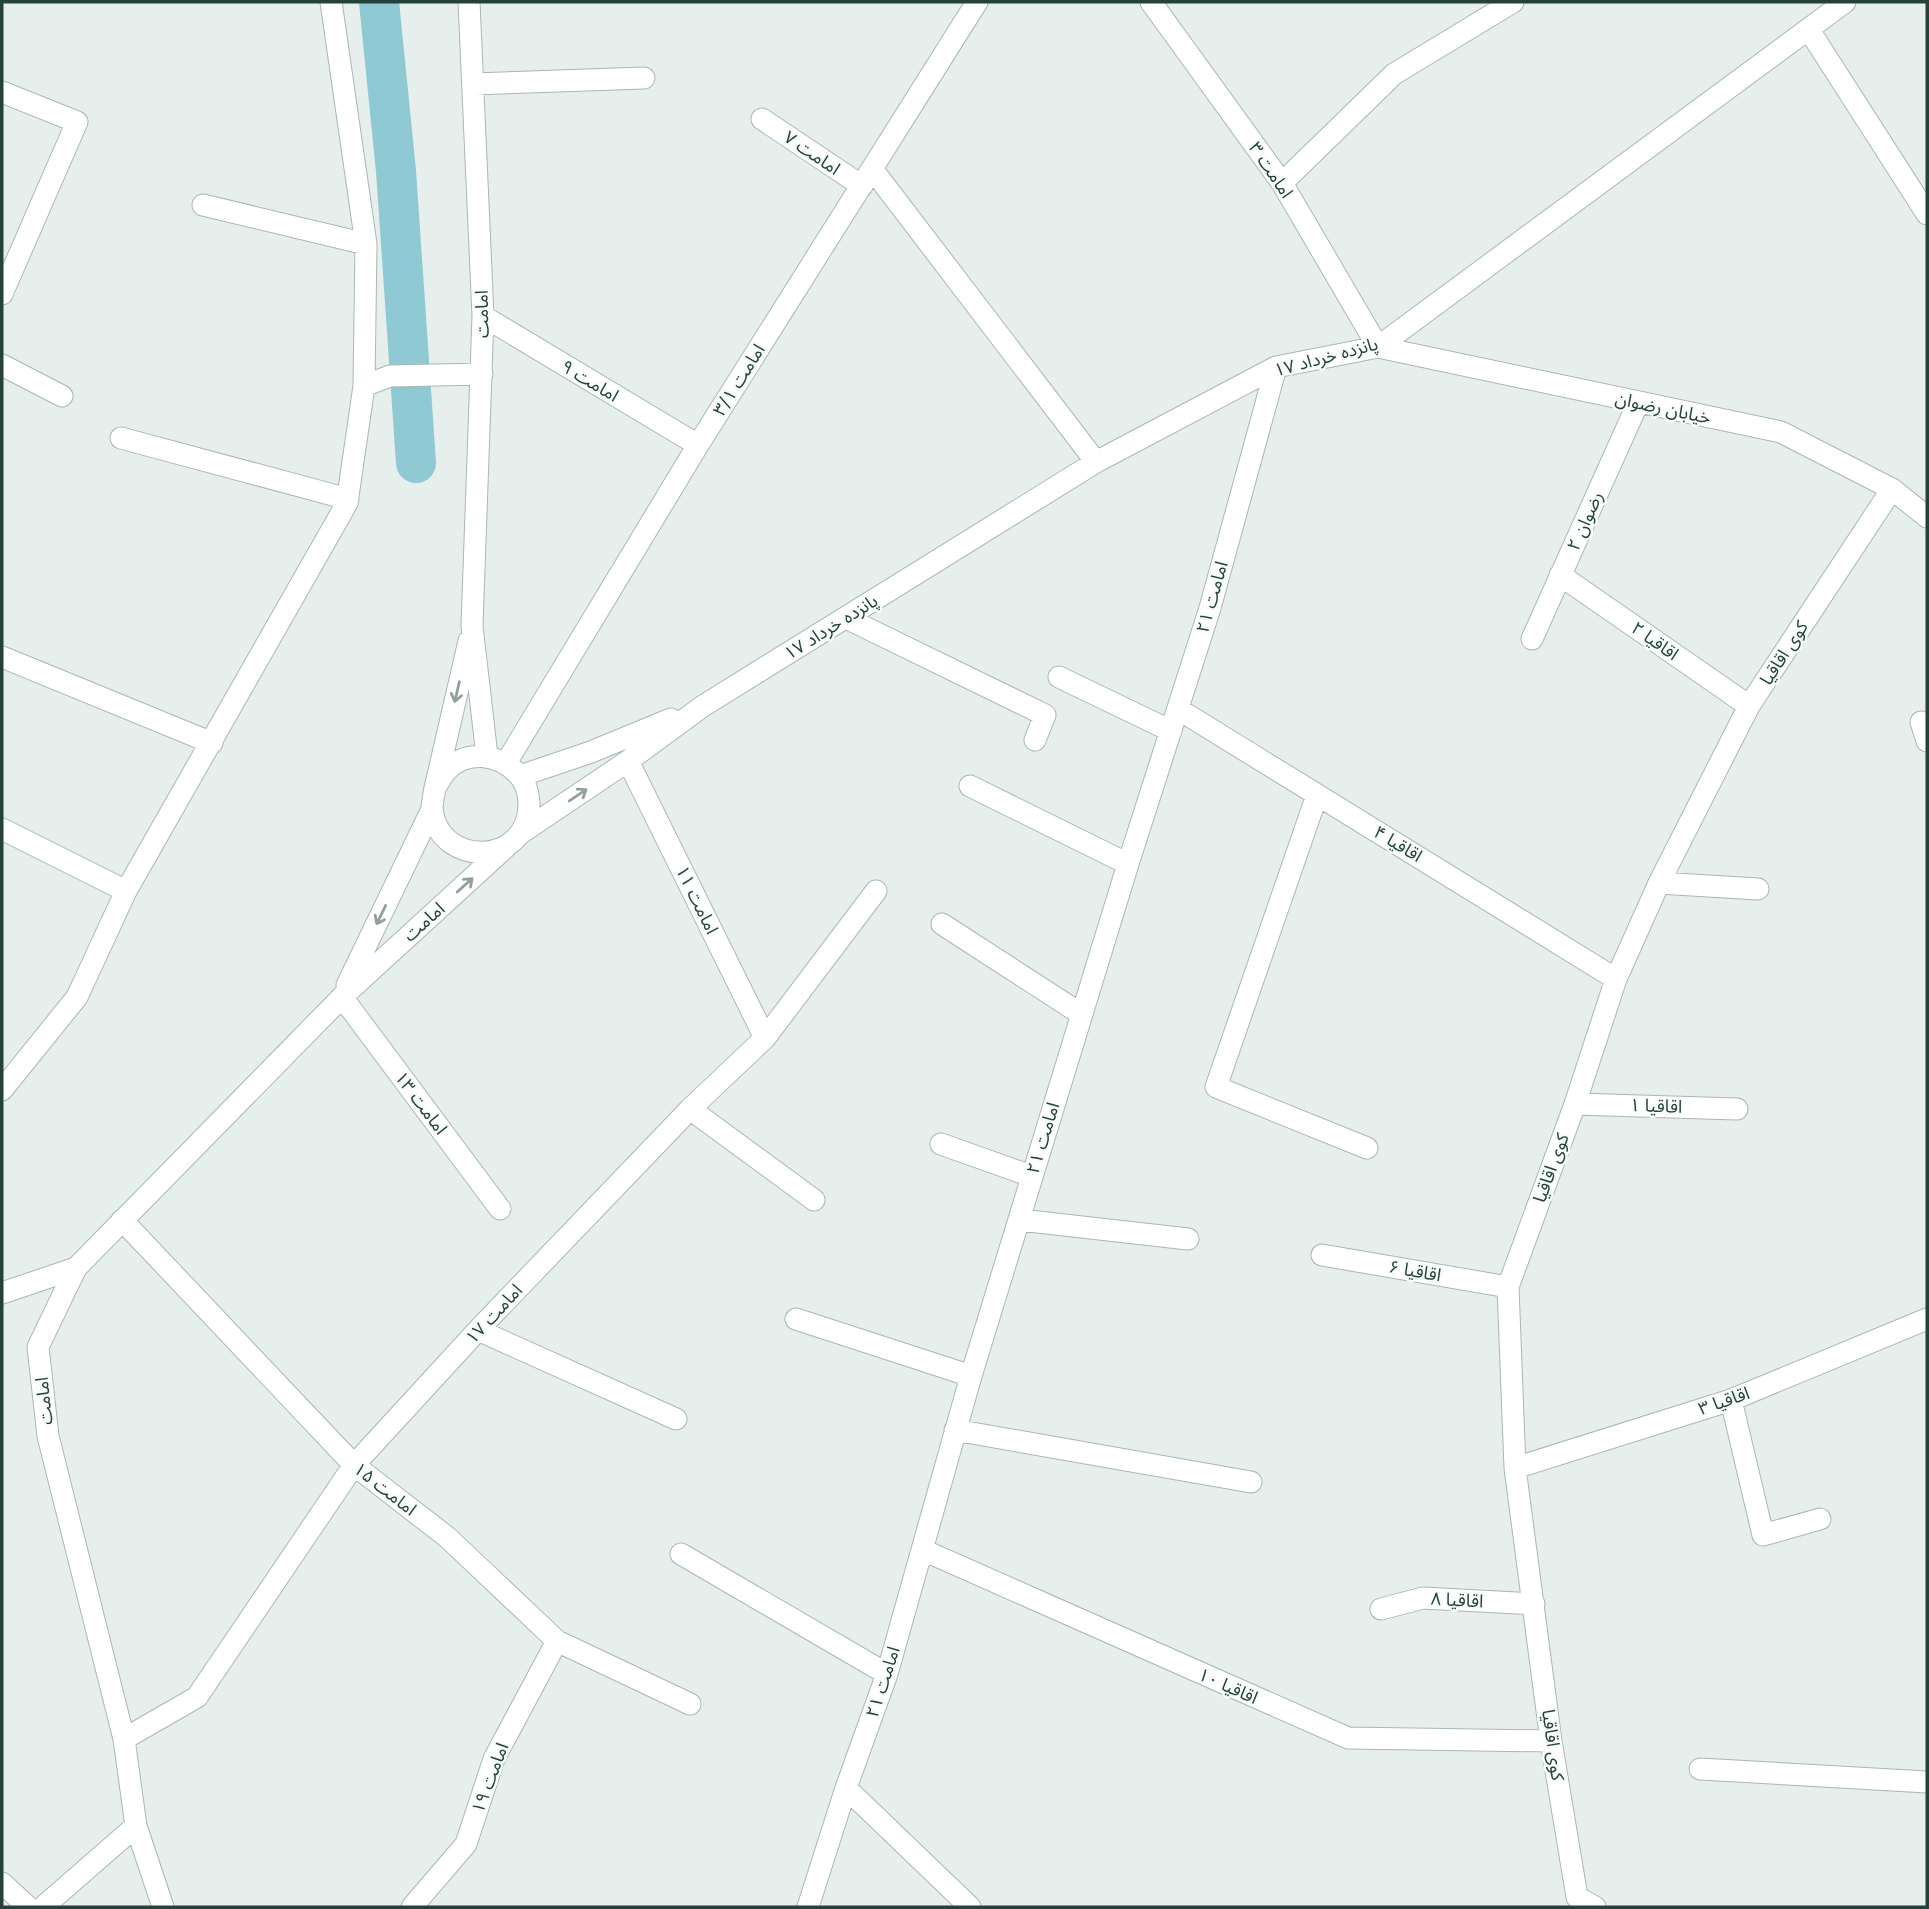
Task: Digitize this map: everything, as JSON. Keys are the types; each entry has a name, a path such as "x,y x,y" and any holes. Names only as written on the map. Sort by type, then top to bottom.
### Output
{"street":[{"path":"2,1090 77,997 126,891 348,499 364,386 366,244 331,2"},
{"name":"امامت","path":"435,788 472,626 483,316 469,2"},
{"name":"امامت ۳/۱","path":"504,765 698,446 977,2"},
{"name":"امامت ۳","path":"1151,2 1282,183 1378,346"},
{"path":"1282,183 1394,74 1513,2"},
{"name":"پانزده خرداد ۱۷","path":"514,840 703,706 1096,462 1276,367 1378,346 1845,2"},
{"path":"1809,30 1927,214"},
{"path":"473,85 644,78"},
{"path":"2,92 77,122 2,295"},
{"name":"امامت ۷","path":"762,119 867,178 1096,462"},
{"path":"203,205 366,244"},
{"name":"امامت ۹","path":"483,316 698,446"},
{"name":"خیابان رضوان","path":"1378,346 1780,432 1892,489 1927,517"},
{"path":"2,366 62,396"},
{"name":"امامت ۲۱","path":"808,1907 846,1788 887,1674 955,1430 1031,1176 1210,608 1276,367"},
{"path":"364,386 390,376 482,374"},
{"name":"رضوان ۲","path":"1532,639 1638,403"},
{"path":"121,438 348,499"},
{"name":"کوی اقاقیا","path":"1595,1907 1577,1897 1551,1741 1515,1468 1507,1287 1575,1104 1616,979 1659,883 1749,706 1892,489"},
{"name":"اقاقیا ۲","path":"1560,575 1749,706"},
{"path":"846,618 1045,715 1035,740"},
{"name":"امامت","path":"472,626 504,765"},
{"path":"2,657 212,743"},
{"path":"1059,677 1171,731"},
{"name":"پانزده خرداد ۱۷","path":"504,765 591,752 703,706"},
{"name":"اقاقیا ۴","path":"1178,709 1616,979"},
{"path":"465,758 504,765 529,794 529,814 514,840 483,854 459,849 441,833 432,809 435,788 447,770 465,758"},
{"name":"امامت ۱۱","path":"628,761 765,1038"},
{"path":"970,786 1128,864"},
{"path":"1317,795 1216,1087 1367,1148"},
{"name":"امامت","path":"342,997 432,809"},
{"path":"2,830 126,891"},
{"name":"امامت","path":"163,1907 136,1826 124,1739 48,1436 38,1347 76,1268 342,997 514,840"},
{"path":"1659,883 1758,889"},
{"name":"امامت ۱۷","path":"124,1739 197,1697 354,1465 478,1330 690,1109 765,1038 876,891"},
{"path":"942,924 1082,1014"},
{"name":"امامت ۱۳","path":"342,997 500,1209"},
{"name":"اقاقیا ۱","path":"1575,1104 1737,1109"},
{"path":"690,1109 814,1200"},
{"path":"941,1144 1031,1176"},
{"name":"امامت ۱۵","path":"122,1220 354,1465 447,1538 557,1641 690,1704"},
{"path":"1020,1220 1188,1238"},
{"name":"اقاقیا ۶","path":"1322,1255 1507,1287"},
{"path":"2,1293 76,1268"},
{"path":"796,1319 971,1376"},
{"name":"اقاقیا ۳","path":"1515,1468 1731,1400 1927,1319"},
{"path":"478,1330 676,1419"},
{"path":"1731,1400 1763,1535 1820,1520"},
{"path":"955,1430 1251,1482"},
{"name":"اقاقیا ۱۰","path":"923,1550 1348,1738 1551,1741"},
{"path":"681,1554 887,1674"},
{"name":"اقاقیا ۸","path":"1381,1609 1423,1598 1534,1604"},
{"name":"امامت ۱۹","path":"412,1907 466,1844 494,1759 557,1641"},
{"path":"1700,1769 1927,1782"},
{"path":"846,1788 970,1907"},
{"path":"43,1907 136,1826"},
{"path":"2,1883 28,1907"}],"waterway":[{"path":"379,2 396,171 416,463"}]}
